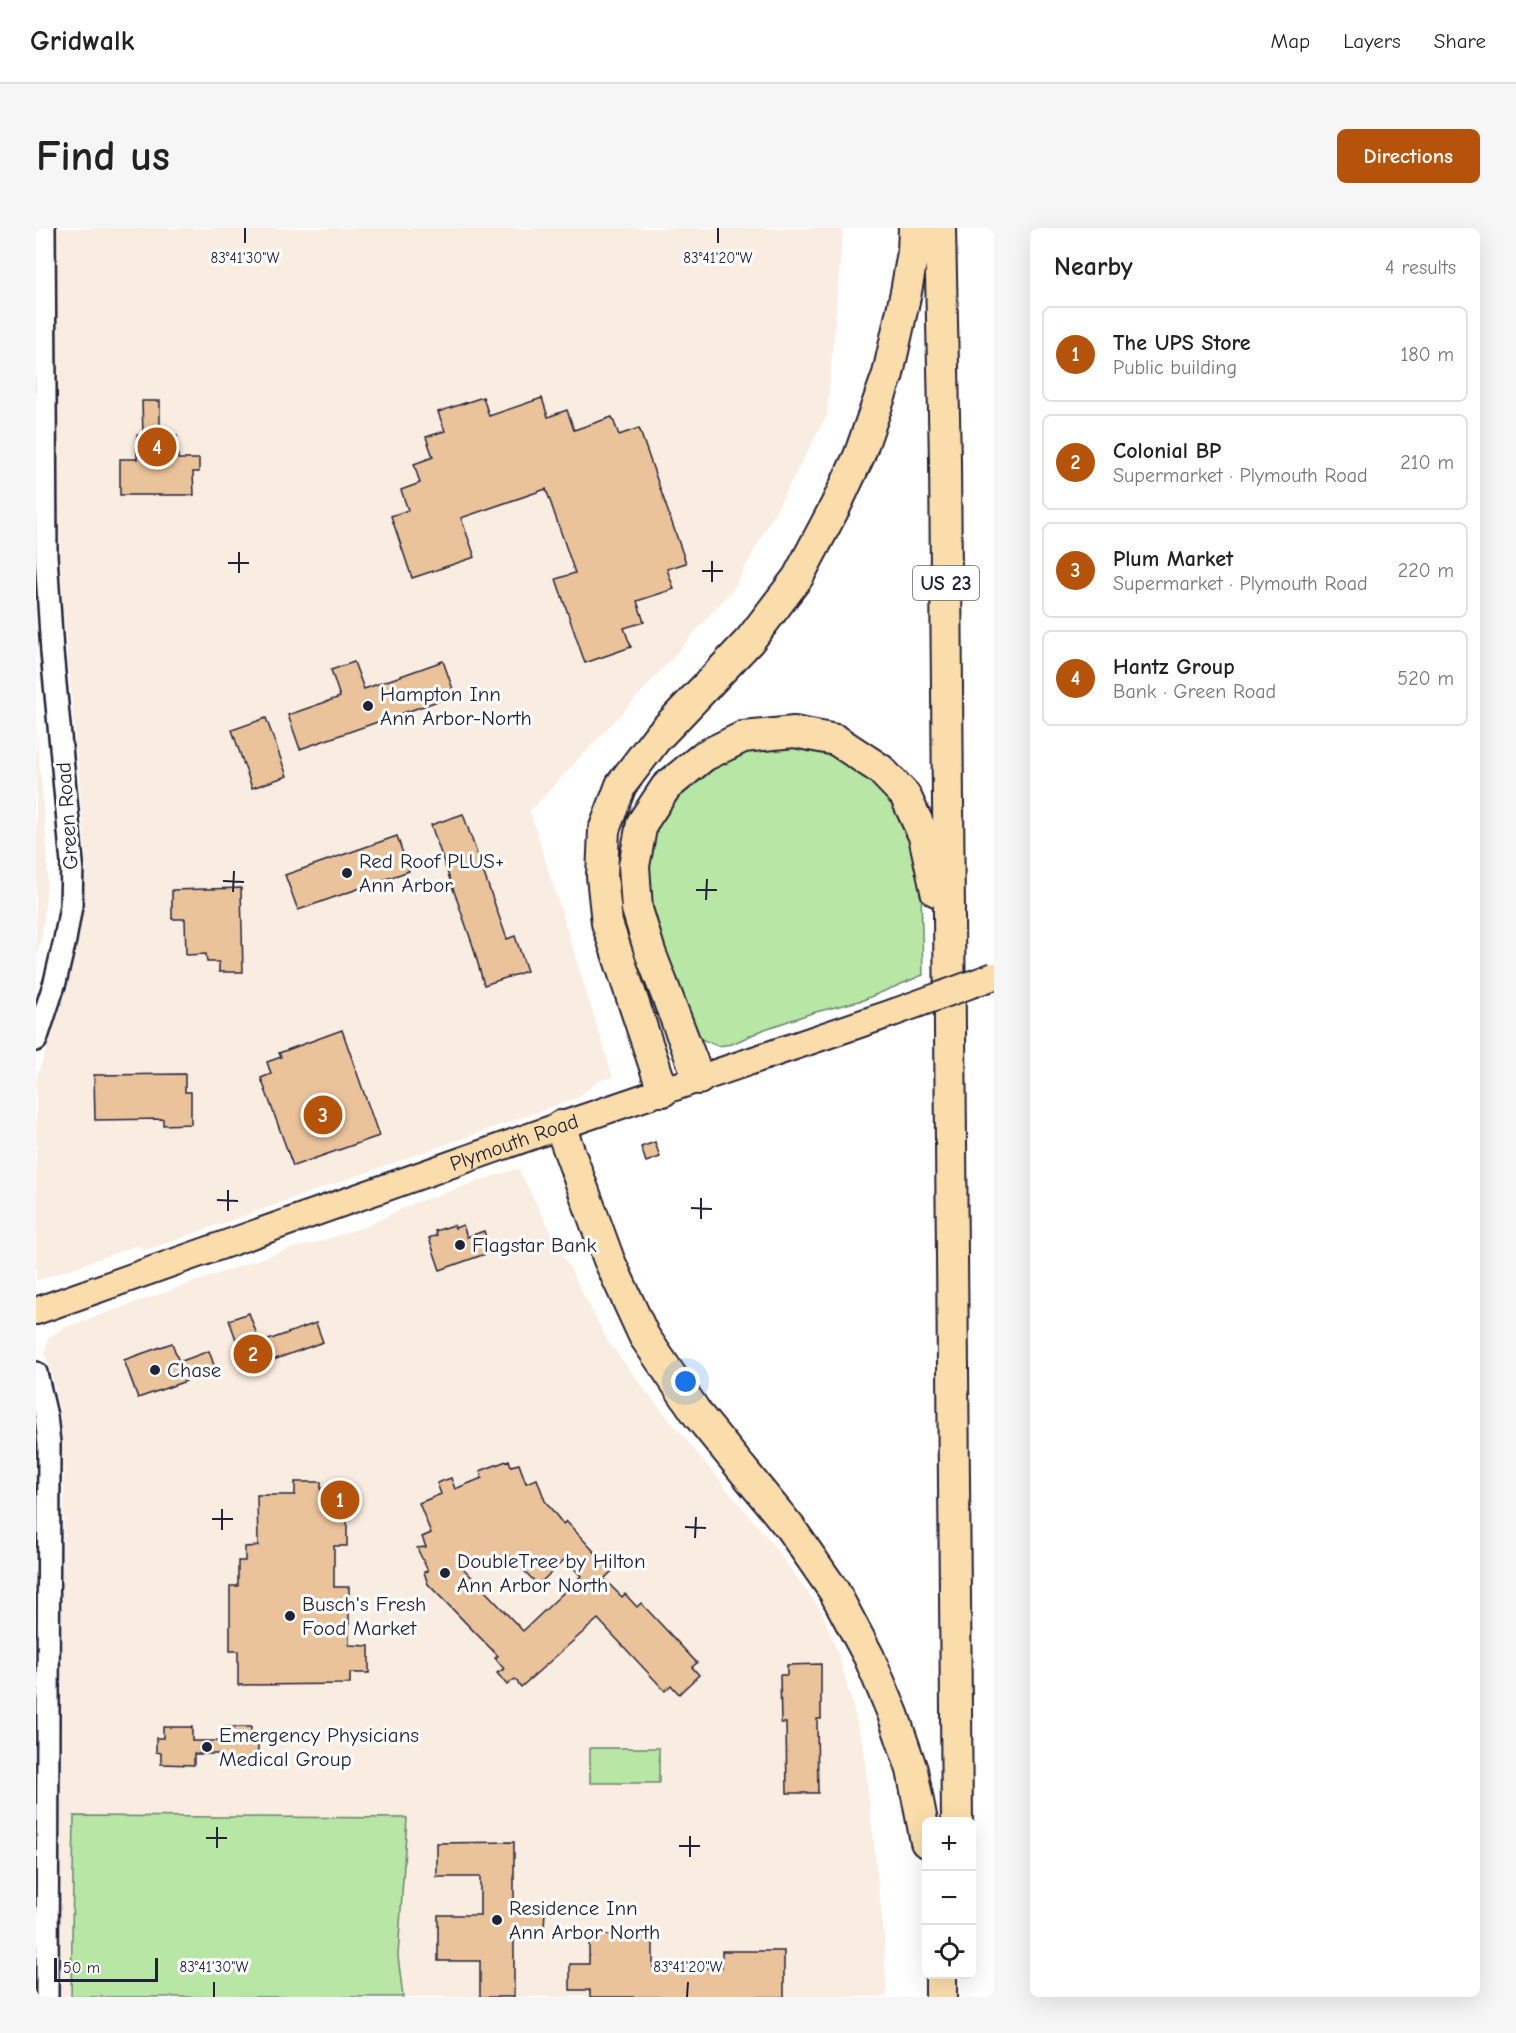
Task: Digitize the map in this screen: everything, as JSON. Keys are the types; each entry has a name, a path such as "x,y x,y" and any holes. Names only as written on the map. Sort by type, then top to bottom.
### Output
{"highway":[{"path":"663,1091 607,923 602,876 604,830 621,785 656,739 750,640 798,577 836,505 859,456 888,374 906,292 913,252 914,228"},
{"name":"US 23","path":"940,228 946,473 957,1817"},
{"path":"699,1078 650,952 637,909 634,866 642,823 666,787 704,756 743,736 794,732 836,740 880,769 905,795 924,836 949,937"},
{"path":"560,1126 609,1260 644,1336 698,1414 791,1529 834,1591 869,1657 893,1714 912,1770 922,1818"},
{"path":"941,1979 942,1997"},
{"path":"958,1979 959,1997"}],"main road":[{"name":"Plymouth Road","path":"36,1311 994,976"}],"street":[{"name":"Green Road","path":"36,1040 49,1004 65,940 70,906 72,863 41,555 44,228"},
{"path":"36,1373 46,1416 49,1443 47,1997"}],"shaded area":[{"path":"55,228 843,228 827,415 734,588 649,684 530,811 613,1077 597,1082 577,1098 153,1248 143,1250 138,1245 36,1281 36,1079 76,953 86,867 63,606 59,528"},
{"path":"36,724 48,860 42,935 36,960"},
{"path":"518,1168 607,1340 646,1391 770,1541 823,1613 840,1659 863,1745 884,1936 887,1997 60,1997 64,1488 60,1414 45,1354 48,1338 63,1328 291,1248 312,1244 369,1225 414,1203"}],"green space":[{"path":"790,741 831,750 894,792 920,845 923,975 863,1000 812,1013 765,1029 732,1044 718,1046 703,1040 696,1034 651,914 647,885 650,838 667,805 695,770 742,748"},
{"path":"590,1748 659,1748 659,1783 590,1783"},
{"path":"74,1816 407,1818 398,1956 403,1997 71,1997"}],"building":[{"path":"483,397 489,416 542,398 548,417 567,410 574,430 612,417 619,435 639,428 686,563 667,569 674,589 637,601 644,622 624,628 631,647 585,663 556,579 575,573 546,489 461,518 475,557 412,578 391,516 408,510 401,490 420,483 414,464 433,457 426,437 445,431 438,412"},
{"path":"142,401 160,401 160,435 177,435 178,459 199,459 199,472 193,472 194,495 120,495 120,459 137,459 137,435 143,435"},
{"name":"Hampton Inn Ann Arbor-North","path":"443,661 455,695 300,749 288,715 340,697 331,670 354,662 364,689"},
{"path":"266,718 287,776 252,788 232,730"},
{"path":"463,814 507,939 515,936 527,971 484,985 473,946 431,825"},
{"path":"397,836 409,871 298,910 285,875"},
{"path":"241,888 243,972 219,972 219,962 207,962 206,954 186,955 185,919 172,919 172,890"},
{"path":"342,1030 379,1136 293,1166 261,1078 271,1074 267,1062 281,1057 279,1053"},
{"path":"185,1074 185,1092 191,1092 191,1124 163,1125 163,1119 95,1120 94,1075"},
{"path":"655,1142 660,1157 646,1162 641,1147"},
{"name":"Flagstar Bank","path":"454,1225 455,1228 463,1225 467,1237 484,1231 491,1252 440,1270 429,1238 437,1235 435,1231"},
{"path":"249,1313 260,1343 316,1323 323,1342 246,1367 229,1320"},
{"name":"Chase","path":"172,1343 179,1362 209,1351 215,1368 138,1398 124,1360"},
{"name":"DoubleTree by Hilton Ann Arbor North","path":"509,1460 511,1466 519,1464 526,1483 537,1479 545,1501 563,1524 566,1521 612,1571 604,1579 622,1597 625,1594 637,1607 641,1603 697,1663 692,1667 699,1675 679,1694 671,1685 665,1691 598,1619 521,1687 515,1679 507,1685 497,1673 504,1669 495,1658 498,1656 428,1584 424,1572 428,1571 417,1548 426,1547 422,1537 431,1533 419,1503 441,1494 437,1483 451,1478 455,1489 482,1478 480,1471","holes":["509,1555 538,1585 565,1559 581,1576 523,1631 463,1568"]},
{"name":"Busch's Fresh Food Market","path":"295,1482 321,1482 321,1495 347,1495 347,1546 334,1546 334,1587 349,1587 349,1645 369,1646 369,1673 350,1673 350,1684 238,1685 238,1651 230,1651 230,1586 238,1586 238,1561 245,1561 245,1547 258,1546 257,1495 295,1495"},
{"path":"821,1664 821,1719 817,1719 818,1793 787,1793 786,1723 781,1723 780,1675 787,1675 787,1665"},
{"name":"Emergency Physicians Medical Group","path":"163,1727 192,1727 192,1741 223,1741 223,1727 251,1727 251,1739 258,1739 258,1752 254,1752 253,1765 221,1764 221,1754 194,1754 194,1765 161,1764 161,1753 156,1752 156,1738 163,1738"},
{"name":"Residence Inn Ann Arbor North","path":"514,1842 514,1909 545,1909 544,1930 514,1929 514,1997 480,1997 480,1961 438,1961 438,1915 480,1915 480,1877 437,1877 437,1843"},
{"path":"589,1935 653,1935 653,1968 722,1968 722,1951 784,1951 784,1997 590,1997 590,1990 570,1990 570,1964 589,1964"}],"place":[{"name":"Hantz Group","path":"157,447"},
{"name":"Hampton Inn Ann Arbor-North","path":"368,706"},
{"name":"Red Roof PLUS+ Ann Arbor","path":"347,873"},
{"name":"Plum Market","path":"323,1115"},
{"name":"Flagstar Bank","path":"460,1245"},
{"name":"Colonial BP","path":"253,1354"},
{"name":"Chase","path":"155,1370"},
{"name":"The UPS Store","path":"340,1500"},
{"name":"DoubleTree by Hilton Ann Arbor North","path":"445,1573"},
{"name":"Busch's Fresh Food Market","path":"290,1616"},
{"name":"Emergency Physicians Medical Group","path":"207,1747"},
{"name":"Residence Inn Ann Arbor North","path":"497,1920"}]}
